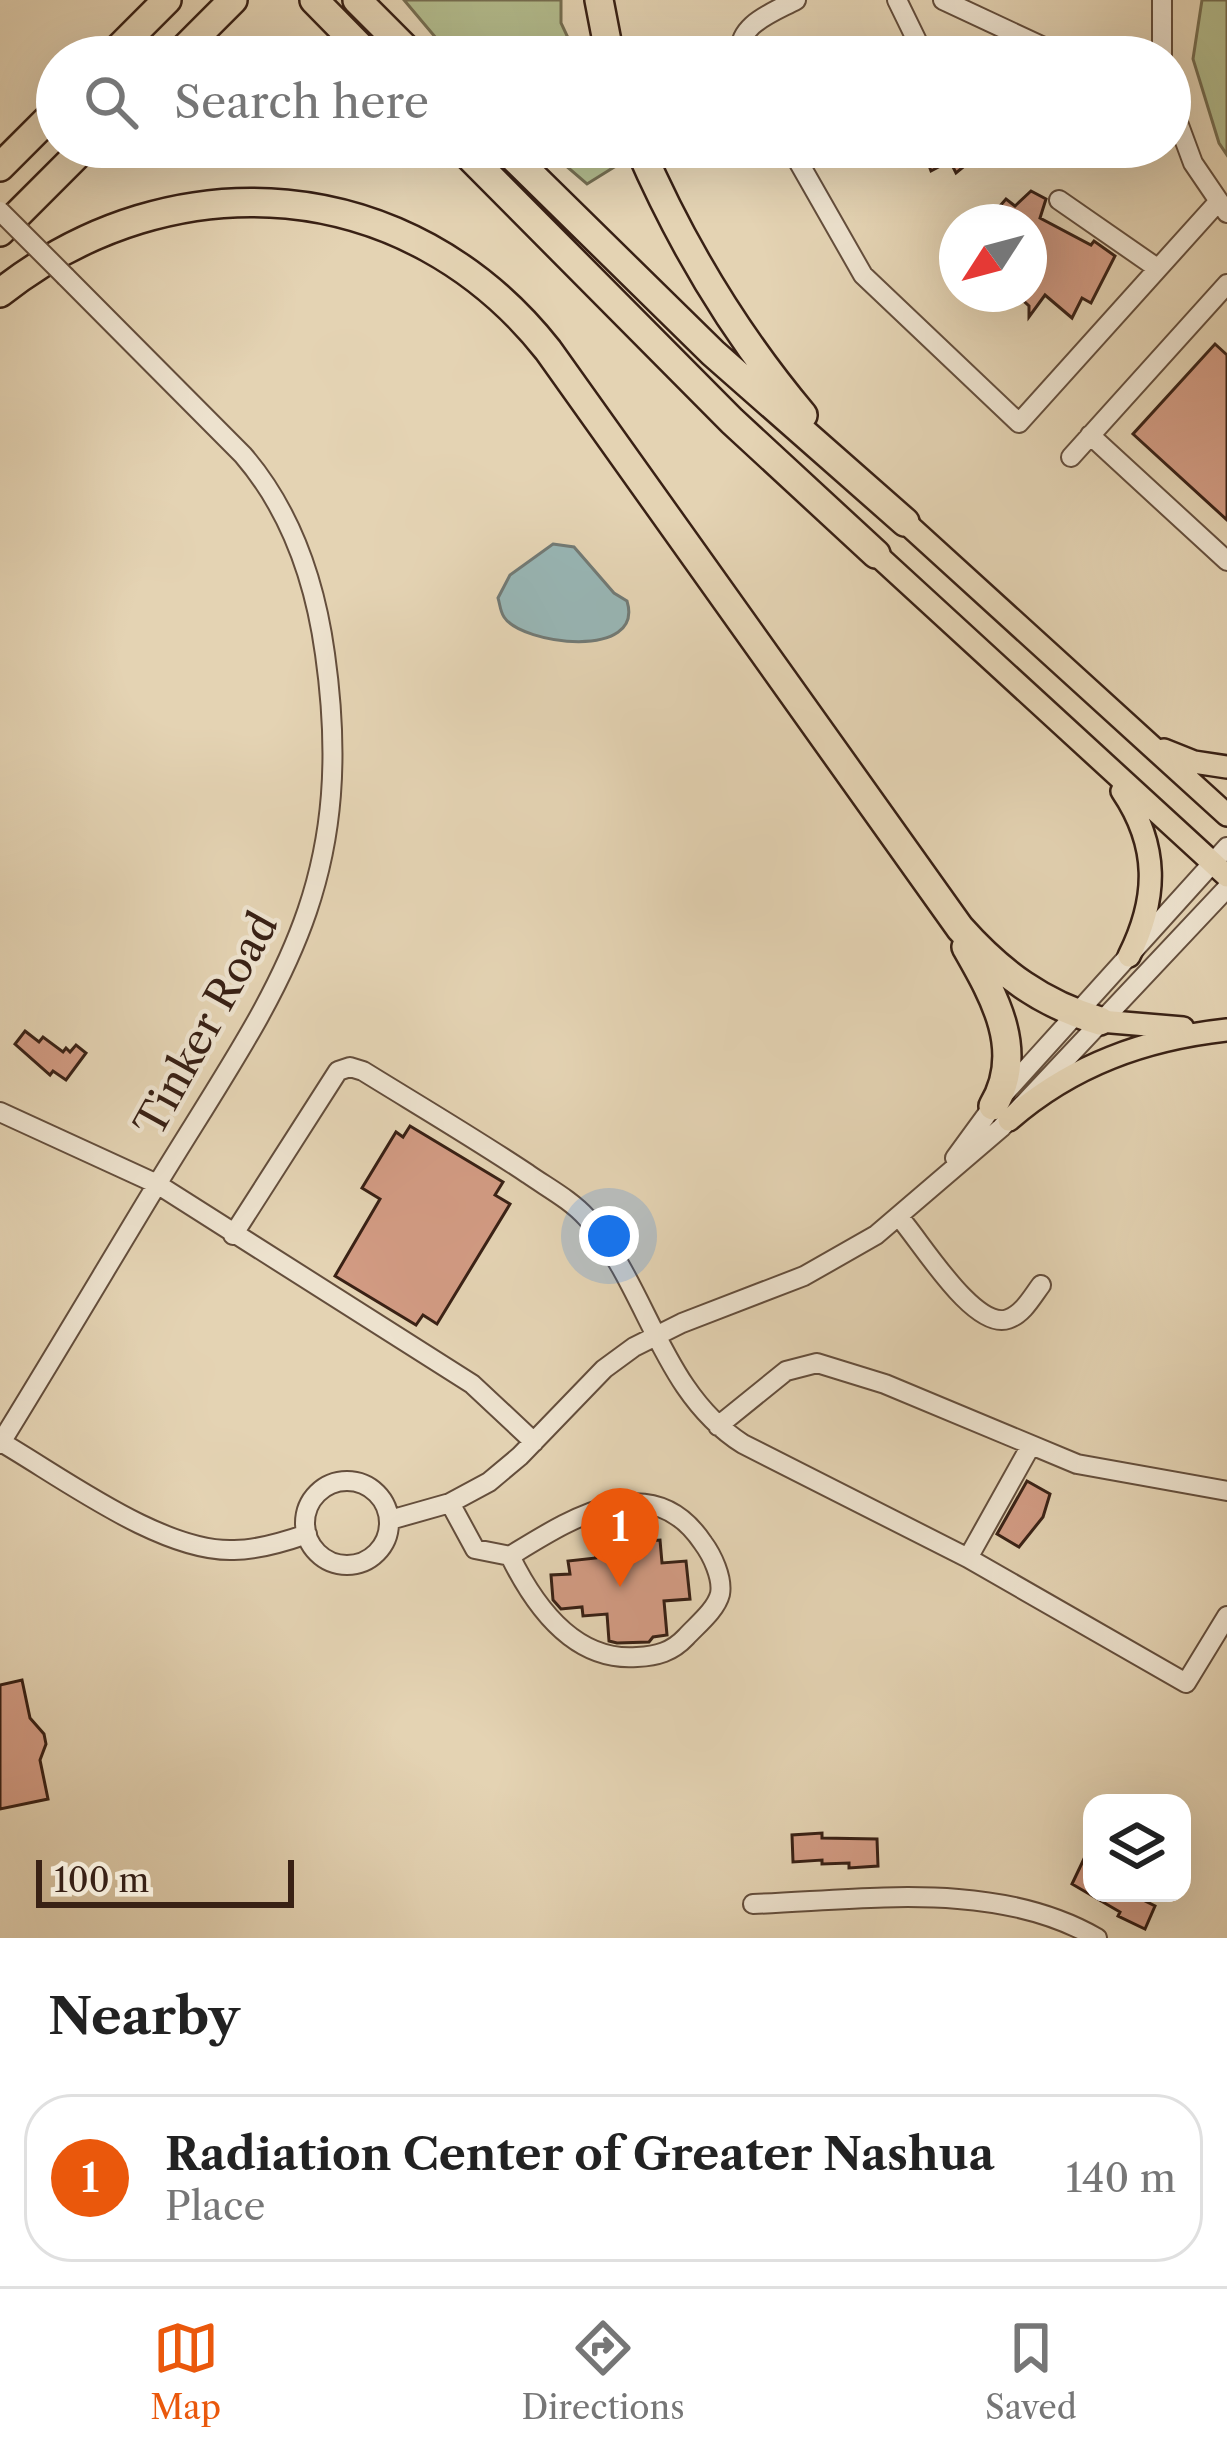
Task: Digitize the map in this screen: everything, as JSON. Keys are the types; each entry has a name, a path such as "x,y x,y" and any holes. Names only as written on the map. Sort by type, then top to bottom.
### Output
{"highway":[{"path":"117,36 149,0"},
{"path":"131,36 167,0"},
{"path":"197,36 233,0"},
{"path":"357,0 392,36"},
{"path":"599,0 606,36"},
{"path":"321,7 349,36"},
{"path":"0,166 36,130"},
{"path":"0,232 64,168"},
{"path":"481,168 743,432 876,554"},
{"path":"524,168 713,353 905,522"},
{"path":"648,168 748,346 807,419 905,522"},
{"path":"0,293 88,236 138,218 207,204 280,203 334,211 399,233 447,259 511,309 548,350 960,928 1005,974 1044,999 1088,1017"},
{"path":"922,877 973,960 1003,1025 1008,1067 1001,1113"}],"main road":[{"path":"905,522 1227,815"},
{"path":"876,554 1093,753 1222,862"},
{"path":"1141,737 1181,757 1227,766"},
{"path":"1093,753 1130,802 1150,849 1150,895 1129,956"},
{"path":"1088,1017 1147,1027 1225,1030"},
{"path":"1001,1113 1097,1062 1156,1043 1225,1030"}],"street":[{"path":"742,36 796,0"},
{"path":"897,0 915,36"},
{"path":"943,0 1021,36"},
{"path":"1162,0 1162,36"},
{"path":"802,168 863,275 1019,423 1157,268 1222,207 1191,156"},
{"path":"1059,200 1157,268"},
{"name":"Tinker Road","path":"0,211 263,479 289,524 307,571 328,677 333,788 315,894 259,1020 1,1443"},
{"path":"1071,457 1227,284"},
{"path":"1090,435 1227,561"},
{"path":"1088,1017 1129,956 1222,862"},
{"path":"390,1520 450,1503 489,1482 604,1369 656,1335 820,1268 862,1245 946,1172 1088,1017 1227,888"},
{"path":"233,1234 338,1071 350,1067 515,1166 581,1212 603,1240 686,1388 718,1426 768,1457 968,1558 1186,1683 1227,1616"},
{"path":"0,1112 157,1184 472,1384 534,1442"},
{"path":"899,1217 960,1294 988,1318 1012,1317 1041,1285"},
{"path":"718,1426 786,1371 817,1363 886,1384 1077,1464 1227,1491"},
{"path":"1,1443 138,1522 194,1545 235,1550 307,1534"},
{"path":"968,1558 1030,1447"},
{"path":"340,1481 356,1481 376,1492 390,1520 383,1545 371,1558 355,1565 329,1561 315,1550 307,1534 307,1511 314,1497 340,1481"},
{"path":"450,1503 475,1549 510,1556 564,1523 600,1508 621,1504 662,1507 685,1521 708,1549 720,1583 713,1606 666,1652 605,1657 568,1636 510,1556"},
{"path":"753,1904 934,1898 1013,1908 1052,1918 1097,1938"}],"green space":[{"path":"404,0 561,0 561,23 567,36 434,36"},
{"path":"1202,0 1227,0 1227,155 1193,59"},
{"path":"568,168 613,168 587,184"}],"water":[{"path":"553,544 574,547 614,593 627,601 628,620 618,632 579,642 556,640 533,635 504,617 498,598 510,575"}],"building":[{"path":"1031,191 1046,199 1044,204 1017,204"},
{"path":"1047,222 1091,245 1094,241 1115,256 1091,303 1082,298 1072,318 1047,297"},
{"path":"1215,344 1227,355 1227,520 1133,434"},
{"path":"25,1031 63,1052 76,1045 86,1053 66,1080 53,1071 50,1075 15,1044"},
{"path":"410,1126 503,1182 495,1195 510,1204 437,1324 423,1315 416,1325 335,1276 380,1199 362,1188 396,1132 403,1137"},
{"path":"1027,1481 1050,1494 1043,1517 1019,1547 997,1534"},
{"path":"631,1535 632,1542 660,1540 662,1563 686,1561 690,1599 664,1601 667,1635 649,1642 617,1643 609,1641 607,1614 583,1616 582,1607 561,1609 553,1600 551,1575 570,1574 568,1561 596,1558 595,1547 607,1546 606,1537"},
{"path":"22,1680 30,1718 44,1734 40,1760 48,1799 0,1809 0,1685"},
{"path":"822,1833 822,1838 877,1839 878,1866 793,1862 792,1835"},
{"path":"1083,1861 1083,1890 1072,1884"},
{"path":"1103,1902 1155,1906 1145,1929 1118,1916 1120,1912"}],"place":[{"name":"Radiation Center of Greater Nashua","path":"620,1587"}]}
